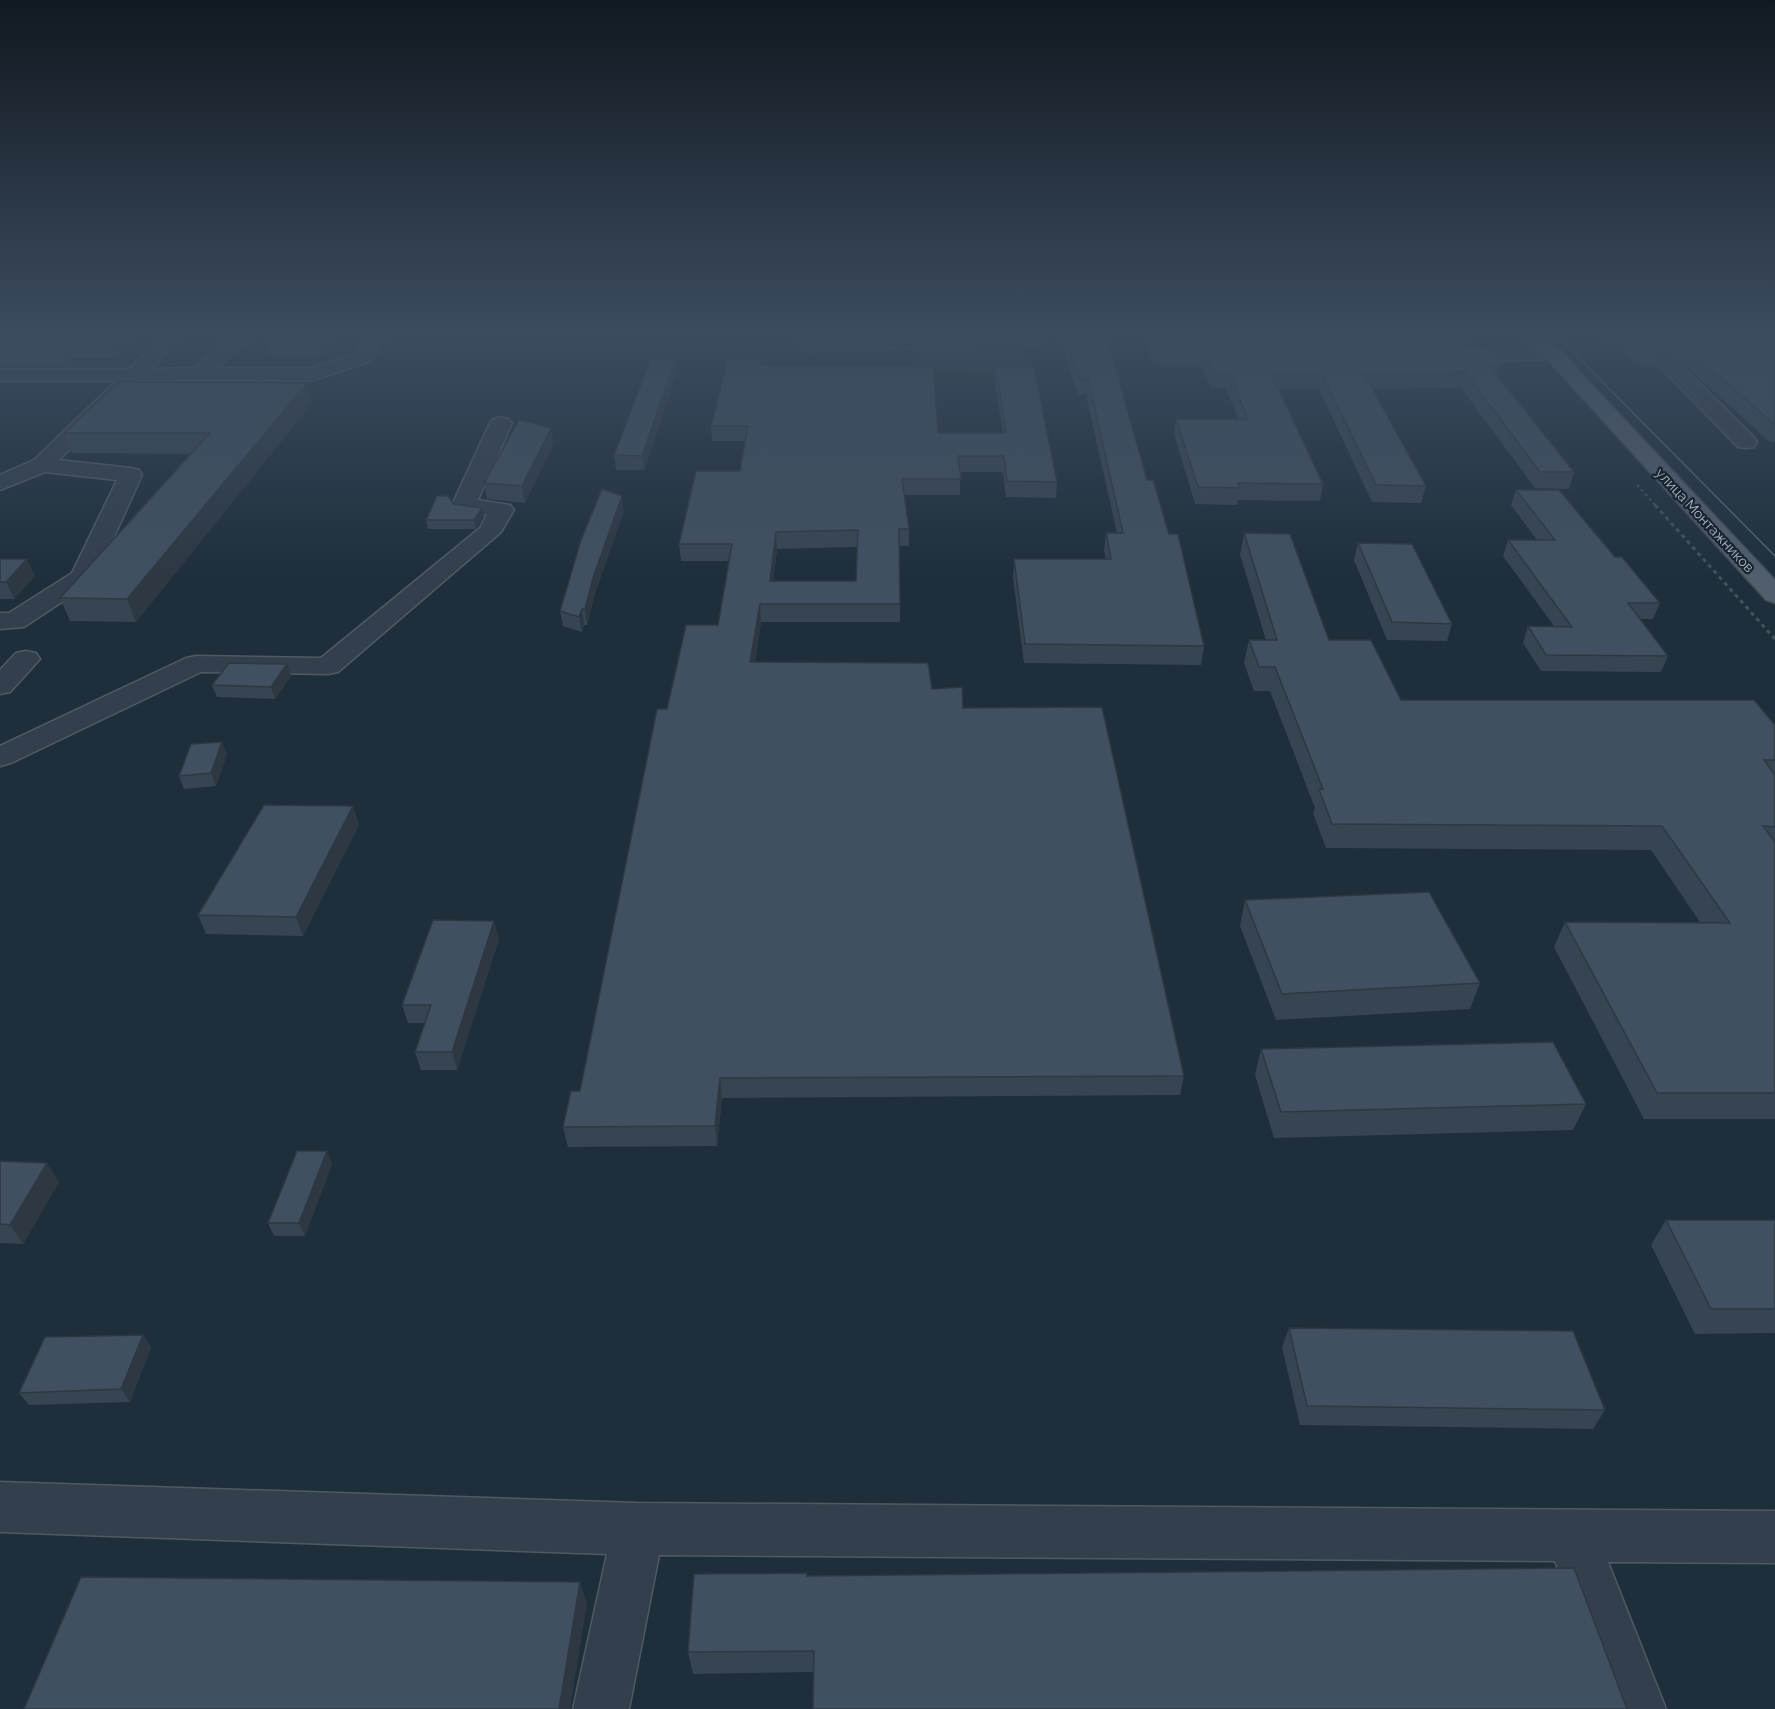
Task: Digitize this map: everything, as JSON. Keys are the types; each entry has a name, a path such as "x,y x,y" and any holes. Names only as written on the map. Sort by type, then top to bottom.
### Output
{"main road":[{"name":"улица Монтажников","path":"1612,418 1770,584"}],"lane":[{"path":"0,483 42,465 90,418"},
{"path":"1722,418 1746,442"},
{"path":"0,757 196,664 328,666 489,532 502,510 464,505 501,423"},
{"path":"0,621 15,621 82,577 131,475 42,465"},
{"path":"0,686 26,660"},
{"path":"0,1507 638,1529 1775,1538"},
{"path":"602,1709 638,1529"},
{"path":"1572,1537 1638,1709"}],"path":[{"path":"1632,479 1775,639"}],"building":[{"path":"80,418 278,418 127,599 60,598 210,433 64,433"},
{"path":"628,418 655,418 642,456 614,455"},
{"path":"713,418 937,418 938,433 1006,433 1004,418 1044,418 1057,482 1007,481 1004,456 958,456 961,479 902,479 909,529 899,529 900,604 760,604 750,662 928,663 932,689 962,687 963,708 1102,707 1184,1076 720,1078 715,1126 563,1127 571,1091 580,1091 657,709 667,709 686,625 718,625 732,544 679,544 696,471 740,471 748,426 711,426","holes":["858,530 856,581 770,581 776,532"]},
{"path":"1097,418 1129,418 1147,480 1153,480 1169,534 1178,534 1204,646 1025,644 1014,559 1111,559 1106,533 1123,533"},
{"path":"1292,418 1323,484 1238,483 1240,488 1198,487 1176,419"},
{"path":"1343,418 1388,418 1426,486 1376,485"},
{"path":"1499,418 1531,418 1574,472 1540,472"},
{"path":"1767,418 1775,418 1775,425"},
{"path":"519,420 551,428 522,486 484,483"},
{"path":"602,489 622,496 593,578 585,609 582,609 579,617 560,611 581,540"},
{"path":"1516,490 1559,490 1615,557 1622,557 1660,603 1628,603 1668,656 1546,655 1528,626 1572,627 1508,540 1555,540"},
{"path":"437,496 448,496 454,504 482,508 474,520 426,520"},
{"path":"1244,533 1290,534 1329,640 1371,640 1401,700 1754,700 1775,725 1775,760 1764,760 1775,775 1775,827 1763,826 1775,842 1775,1093 1657,1093 1565,922 1730,923 1662,826 1332,824 1319,789 1323,789 1275,667 1259,667 1249,640 1277,640"},
{"path":"1358,543 1412,544 1452,624 1392,622"},
{"path":"0,559 27,559 6,582 0,582"},
{"path":"229,663 287,664 271,687 212,685"},
{"path":"222,742 211,773 179,776 191,744"},
{"path":"264,805 353,806 296,917 198,915"},
{"path":"1429,892 1480,983 1282,994 1245,900"},
{"path":"433,920 494,921 452,1052 415,1052 431,1005 402,1005"},
{"path":"1553,1042 1586,1104 1281,1112 1261,1049"},
{"path":"297,1151 327,1151 299,1223 268,1223"},
{"path":"0,1161 47,1163 10,1225 0,1224"},
{"path":"1666,1220 1775,1220 1775,1309 1711,1309"},
{"path":"1289,1328 1573,1331 1605,1410 1307,1406"},
{"path":"143,1335 121,1389 19,1393 45,1337"},
{"path":"1574,1568 1627,1709 813,1709 814,1651 688,1652 694,1574 807,1573 807,1576"},
{"path":"81,1577 580,1582 559,1709 24,1709"}],"tram line":[{"path":"1638,418 1775,556"}]}
